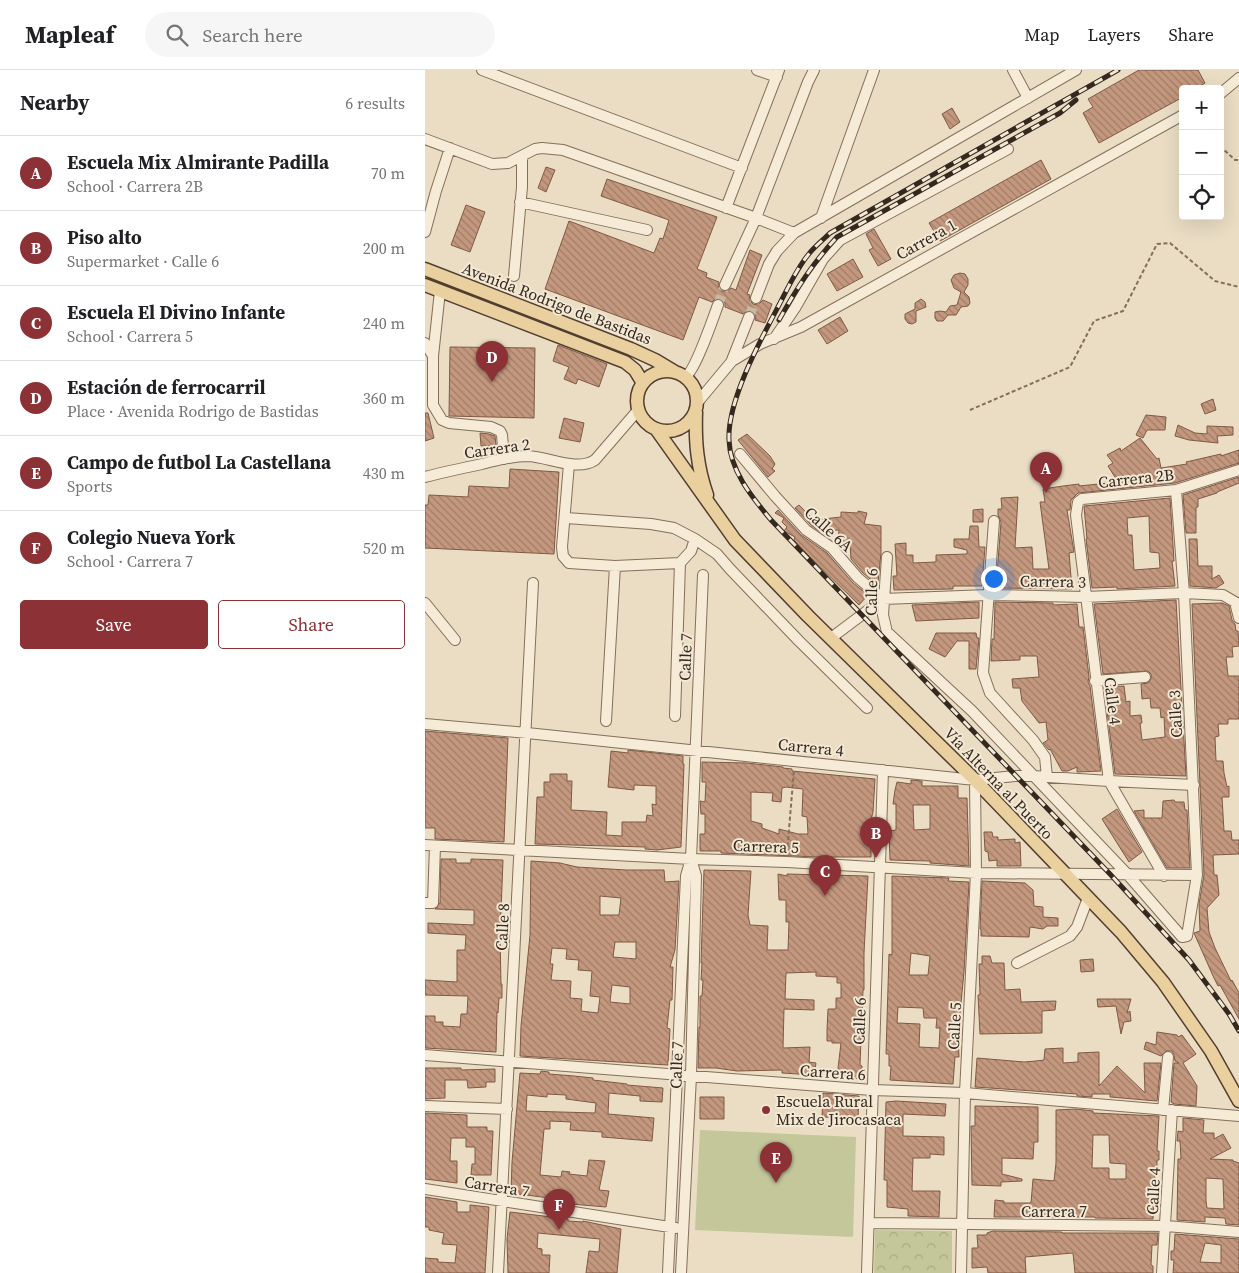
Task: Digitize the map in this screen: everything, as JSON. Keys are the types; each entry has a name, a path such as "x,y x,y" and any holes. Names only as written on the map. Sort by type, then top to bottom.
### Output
{"main road":[{"name":"Avenida Rodrigo de Bastidas","path":"425,269 631,349 680,374"},
{"name":"Avenida Rodrigo de Bastidas","path":"425,285 625,362 635,370 643,383"},
{"path":"656,429 648,424 639,409 637,400 643,383 649,377 666,371 680,374 695,388 697,407"},
{"name":"Carrera 1","path":"656,429 676,430 685,426 692,419 697,407"},
{"name":"Vía Alterna al Puerto","path":"697,407 695,443 701,476 712,507"},
{"name":"Vía Alterna al Puerto","path":"656,429 735,540 975,780 1121,932 1163,982 1211,1051 1239,1101"}],"street":[{"path":"482,70 742,168"},
{"path":"726,208 778,73 757,70"},
{"path":"725,286 756,218 814,70"},
{"path":"821,218 874,70"},
{"path":"1013,70 1028,98"},
{"path":"756,298 769,264 777,251 794,233 1076,70"},
{"path":"1224,91 1239,78"},
{"name":"Carrera 1","path":"697,407 732,361 747,350 801,327 1179,117"},
{"path":"425,139 492,164 508,163 535,149 563,150 794,233"},
{"path":"425,232 435,191 450,148"},
{"path":"773,339 795,308 823,258 840,240 1008,149"},
{"path":"514,276 523,156"},
{"path":"425,187 435,191"},
{"path":"520,202 647,230"},
{"path":"440,291 429,405 442,420 449,424 491,427 500,431 504,459"},
{"path":"680,374 689,375 698,358 718,305"},
{"path":"732,361 749,317"},
{"path":"425,343 433,356"},
{"name":"Carrera 2","path":"425,477 504,459 528,456 580,466 589,464 595,460 639,409"},
{"name":"Calle 6A","path":"740,454 801,526 815,538 832,548 858,578 883,598"},
{"path":"569,464 566,518 562,547 563,556 569,562 615,566 680,564"},
{"name":"Carrera 2B","path":"1076,515 1078,502 1082,499 1176,490 1239,470"},
{"name":"Calle 3","path":"1176,490 1184,593 1197,875 1187,936"},
{"name":"Calle 4","path":"1076,515 1095,681 1109,781 1164,876"},
{"path":"566,518 651,524 674,528 695,539 717,554 799,641 867,708"},
{"path":"994,521 983,673 990,693 1033,740 1045,757 1047,777"},
{"path":"675,716 680,564 691,551 695,539"},
{"name":"Calle 6","path":"887,557 883,598 883,615 887,632 972,710 1128,875 1182,937 1187,936"},
{"path":"606,721 615,566"},
{"name":"Calle 7","path":"668,1273 686,876 691,859 703,575"},
{"name":"Calle 8","path":"498,1273 527,733 533,583"},
{"name":"Carrera 3","path":"883,598 988,595 1085,597 1184,593 1223,595 1235,602 1239,618"},
{"path":"831,638 883,598"},
{"path":"425,603 455,640"},
{"path":"1095,681 1145,677"},
{"name":"Carrera 4","path":"425,724 795,760 975,780 1033,776 1194,785"},
{"name":"Calle 6","path":"867,1273 883,770"},
{"name":"Calle 5","path":"961,1273 965,1093 976,873 975,780"},
{"path":"429,903 430,845"},
{"name":"Carrera 5","path":"430,845 976,873 1197,875"},
{"name":"Calle 7","path":"681,1273 691,1076 696,876 691,859"},
{"path":"1017,962 1070,936 1077,927 1088,898"},
{"name":"Carrera 6","path":"425,1055 872,1090 965,1093 1239,1116"},
{"name":"Calle 4","path":"1162,1273 1166,1226 1168,1057"},
{"path":"425,1106 507,1109"},
{"name":"Carrera 7","path":"425,1189 669,1228 683,1228"},
{"name":"Carrera 7","path":"869,1223 1166,1226 1239,1232"}],"path":[{"path":"1224,150 1235,160 1239,160"},
{"path":"970,410 1070,367 1094,321 1123,311 1157,244 1170,243 1215,281 1239,287"},
{"path":"787,862 795,760"}],"green space":[{"path":"700,1130 856,1137 853,1237 695,1230"},
{"path":"875,1230 952,1231 952,1273 874,1273"}],"building":[{"path":"1139,70 1198,70 1205,83 1202,85 1179,85 1179,99 1099,143 1083,113 1093,107 1088,99"},
{"path":"952,108 960,122 950,129 942,114"},
{"path":"1041,160 1051,179 940,241 929,223"},
{"path":"546,167 555,170 546,192 538,188"},
{"path":"607,179 717,217 697,269 707,273 706,277 719,282 718,286 722,291 726,292 731,288 736,290 750,250 762,255 747,294 750,295 749,300 753,304 758,305 763,300 772,304 765,323 755,320 756,316 752,311 748,310 743,314 725,307 725,303 721,299 716,298 712,302 699,297 683,340 545,289 569,221 654,253 660,238 663,239 669,220 601,196"},
{"path":"466,205 485,212 470,252 451,245"},
{"path":"874,229 891,259 878,266 869,250 873,248 866,234"},
{"path":"853,259 863,277 837,291 827,274"},
{"path":"965,274 968,279 968,285 964,292 969,297 970,303 968,306 961,307 956,315 948,315 943,321 937,321 935,312 946,312 950,306 957,305 961,292 954,288 951,280 954,275"},
{"path":"921,299 925,302 926,307 916,311 916,322 908,323 905,319 905,314 915,309 915,303"},
{"path":"840,317 848,331 827,344 818,330"},
{"path":"558,345 607,364 599,387 578,379 576,384 564,379 569,367 553,361"},
{"path":"450,347 535,348 534,418 449,416"},
{"path":"1213,399 1216,410 1205,414 1201,404"},
{"path":"425,413 428,413 434,438 425,441"},
{"path":"1146,415 1166,417 1165,430 1147,430 1143,438 1136,435"},
{"path":"564,418 584,423 580,442 559,438"},
{"path":"1178,425 1195,433 1207,434 1207,426 1233,427 1233,435 1217,436 1218,443 1189,440 1175,436"},
{"path":"480,433 495,436 496,445 481,446"},
{"path":"747,434 770,456 775,464 772,469 775,471 768,477 738,440"},
{"path":"1140,438 1157,459 1159,458 1161,468 1187,464 1186,462 1221,454 1221,456 1239,450 1239,463 1175,483 1078,493 1071,500 1070,510 1067,510 1074,552 1069,553 1072,589 996,588 1001,522 998,509 1002,509 1001,498 1018,497 1015,548 1032,547 1033,569 1049,569 1040,502 1045,502 1043,489 1079,484 1079,486 1118,482 1108,466 1113,463 1107,455 1120,448 1121,451"},
{"path":"510,469 559,472 554,554 425,548 425,505 428,505 429,495 468,497 469,486 509,488"},
{"path":"1239,477 1239,483 1198,499 1198,507 1196,507 1196,533 1186,533 1183,495"},
{"path":"1170,498 1174,561 1172,561 1175,586 1117,589 1117,587 1092,588 1084,506","holes":["1149,516 1150,552 1159,553 1160,568 1134,570 1132,535 1128,535 1127,518"]},
{"path":"799,505 814,520 841,517 841,512 858,513 858,511 867,513 864,524 881,526 878,583 876,584 863,573 851,559 850,544 838,544 839,530 819,531 795,508"},
{"path":"983,509 983,522 973,522 973,510"},
{"path":"778,510 801,535 827,553 853,583 868,595 859,605 806,553 794,540 795,537 784,531 787,527 782,522 784,518 775,513"},
{"path":"970,526 978,526 979,547 985,547 982,586 953,586 953,589 894,590 893,576 897,576 895,544 906,543 906,555 913,555 913,563 936,562 936,555 967,554 967,550 954,547 954,539 969,539"},
{"path":"1189,539 1197,539 1198,566 1212,566 1212,579 1219,575 1224,583 1216,588 1190,586"},
{"path":"1176,600 1186,776 1115,774 1104,687 1124,686 1126,702 1130,701 1130,716 1141,715 1142,740 1165,737 1164,717 1161,718 1160,708 1151,708 1150,698 1142,699 1141,684 1148,683 1151,679 1151,674 1148,671 1103,674 1094,604"},
{"path":"979,602 979,618 916,621 912,605"},
{"path":"995,602 1053,603 1053,605 1077,604 1079,627 1083,627 1088,682 1101,771 1077,772 1077,767 1068,771 1062,771 1050,749 1043,743 1048,740 1046,722 1039,723 1022,701 1020,688 1013,688 1012,679 1039,677 1037,656 1020,656 1020,660 991,661 992,639 994,639"},
{"path":"1222,603 1229,606 1232,620 1236,631 1238,631 1239,646 1232,647 1233,657 1226,657 1228,676 1239,676 1239,719 1228,719 1228,724 1218,724 1219,736 1215,737 1216,761 1223,761 1227,787 1229,786 1229,797 1222,797 1224,831 1231,831 1232,840 1239,840 1239,854 1213,855 1214,875 1217,875 1219,895 1207,908 1209,932 1215,948 1239,993 1239,1019 1220,985 1218,986 1194,933 1200,931 1199,904 1204,875 1192,604"},
{"path":"936,633 976,633 977,638 979,638 976,669 969,669 969,641 957,641 945,657 929,649"},
{"path":"425,731 508,738 504,842 435,839 435,828 425,828"},
{"path":"628,750 683,756 681,847 657,850 645,849 645,847 535,844 537,797 544,797 544,782 550,782 550,774 567,774 567,781 572,781 571,810 607,812 606,835 622,836 622,822 646,822 647,815 653,816 652,804 656,805 656,786 634,785 634,790 608,787 611,751 628,753"},
{"path":"702,762 747,763 783,767 792,769 792,771 875,779 871,820 871,857 818,857 700,851 700,834 705,834 705,814 701,814 700,801 705,802 706,782 702,782","holes":["782,788 803,789 802,816 807,817 808,834 798,834 779,829 779,834 762,828 762,824 751,821 751,792 773,793 772,801 781,802"]},
{"path":"911,780 922,781 922,786 958,786 958,798 967,798 969,866 930,863 930,861 890,860 889,831 896,830 896,804 893,804 897,782 911,784","holes":["913,805 930,805 930,829 914,830"]},
{"path":"1174,800 1175,802 1184,802 1185,810 1187,810 1190,868 1167,868 1134,811 1144,810 1144,818 1162,818 1163,801"},
{"path":"1117,809 1142,852 1129,862 1102,819"},
{"path":"984,832 992,832 993,837 998,837 998,840 1015,839 1015,843 1020,842 1021,866 997,866 997,860 989,861 988,852 985,851"},
{"path":"441,859 456,859 456,863 471,863 471,859 503,860 500,937 502,998 499,998 497,1012 496,1052 425,1048 425,1016 435,1016 435,1022 443,1022 443,1026 460,1027 461,1014 467,1014 468,996 425,995 425,980 457,982 457,950 465,950 466,935 428,933 428,923 474,925 474,910 435,909 440,903"},
{"path":"531,861 560,863 577,867 664,870 665,882 679,881 675,950 670,967 673,967 672,1000 670,1000 667,1028 670,1029 668,1065 520,1056 530,935","holes":["600,896 621,898 619,915 600,915","615,942 636,942 636,959 613,957","552,948 567,949 566,959 579,960 578,970 592,971 590,996 600,997 598,1013 581,1011 582,999 570,998 571,981 551,980 553,964 550,964","612,985 630,987 630,1004 610,1002"]},
{"path":"704,870 751,871 748,915 750,925 768,926 767,950 788,950 789,922 786,922 786,900 779,900 778,874 787,876 787,874 868,876 861,1079 837,1077 841,1043 827,1041 827,1030 828,1009 836,1009 836,998 841,998 841,983 837,983 837,977 816,976 816,972 786,973 785,999 814,1000 814,1010 784,1009 783,1048 810,1047 809,1062 816,1063 814,1075 782,1073 782,1070 737,1071 698,1068 700,996 702,996 703,980 701,980 701,963"},
{"path":"892,876 949,878 948,881 969,882 964,972 958,1034 959,1057 955,1057 953,1084 890,1080 891,1066 889,1066 889,1054 886,1054 889,954 892,955","holes":["911,953 930,956 928,975 909,975","898,1007 923,1008 924,1018 937,1018 936,1028 940,1028 939,1048 919,1047 920,1024 897,1023"]},
{"path":"982,881 1025,883 1033,890 1034,906 1043,907 1043,917 1058,918 1058,926 1047,926 1043,929 1030,927 1029,937 981,936"},
{"path":"982,956 990,956 992,963 1004,963 1005,990 1020,989 1021,1002 1056,1001 1055,1010 1042,1011 1042,1033 980,1034 978,995 980,995 979,964 982,964"},
{"path":"1093,959 1094,971 1081,972 1080,960"},
{"path":"1097,999 1131,999 1127,1013 1130,1011 1131,1021 1124,1022 1121,1034 1116,1006 1098,1007"},
{"path":"1157,1032 1177,1035 1178,1037 1182,1035 1196,1054 1183,1063 1197,1086 1196,1106 1174,1104 1171,1102 1174,1063 1179,1063 1175,1061 1172,1051 1166,1051 1161,1056 1144,1049 1146,1042 1156,1045"},
{"path":"1063,1048 1063,1063 1078,1062 1078,1053 1099,1052 1099,1086 1117,1066 1145,1093 1144,1063 1161,1063 1157,1101 1110,1097 1110,1094 1092,1094 1092,1097 1077,1096 1077,1094 975,1087 977,1058 1024,1062 1036,1061 1044,1060 1045,1049"},
{"path":"425,1068 495,1069 495,1082 486,1082 486,1087 468,1088 467,1080 445,1080 445,1098 425,1099"},
{"path":"541,1071 549,1072 549,1074 593,1078 593,1080 627,1085 663,1088 662,1102 640,1101 640,1096 609,1093 608,1114 654,1118 652,1141 602,1137 602,1132 570,1130 571,1122 550,1121 550,1129 544,1129 540,1175 561,1177 562,1171 570,1172 569,1174 587,1176 589,1160 605,1161 599,1190 609,1191 606,1207 571,1204 572,1201 511,1193 520,1073 540,1074","holes":["547,1094 566,1095 566,1099 596,1103 595,1113 526,1111 527,1095 547,1097"]},
{"path":"823,1093 859,1096 858,1118 822,1117"},
{"path":"700,1097 724,1097 724,1119 700,1119"},
{"path":"886,1102 946,1104 945,1116 903,1114 903,1136 944,1137 944,1155 930,1154 930,1158 913,1158 912,1191 940,1191 939,1217 908,1216 908,1209 887,1207 887,1180 884,1180"},
{"path":"975,1106 1038,1107 1038,1142 1034,1142 1033,1159 1002,1158 1002,1174 1022,1179 1022,1181 1001,1182 1001,1186 972,1185 971,1126 975,1126"},
{"path":"1076,1109 1093,1111 1093,1113 1159,1116 1157,1151 1159,1151 1159,1160 1157,1160 1157,1171 1155,1171 1153,1219 994,1217 995,1200 1004,1201 1004,1203 1031,1203 1033,1179 1054,1181 1056,1110","holes":["1093,1135 1109,1135 1110,1163 1126,1164 1126,1179 1109,1179 1109,1168 1092,1168"]},
{"path":"425,1113 467,1115 467,1127 487,1127 487,1131 493,1131 491,1175 471,1175 472,1164 475,1164 475,1147 466,1147 466,1138 451,1138 450,1161 457,1161 457,1183 425,1179"},
{"path":"1183,1118 1204,1120 1203,1133 1214,1133 1214,1139 1223,1134 1231,1148 1210,1159 1233,1160 1239,1163 1239,1225 1226,1224 1225,1218 1205,1217 1205,1222 1177,1220 1178,1159 1181,1159 1180,1141 1177,1141 1178,1131 1183,1132","holes":["1206,1178 1223,1179 1224,1209 1207,1208"]},
{"path":"425,1197 457,1202 457,1212 470,1212 470,1205 489,1207 485,1273 425,1273 425,1258 438,1259 438,1262 455,1263 457,1245 442,1244 444,1233 429,1230 429,1227 425,1227"},
{"path":"510,1212 568,1219 568,1221 583,1221 621,1229 617,1273 586,1273 589,1251 599,1252 600,1239 538,1233 537,1248 542,1249 542,1255 550,1255 549,1273 508,1273 507,1239"},
{"path":"993,1231 1158,1233 1157,1245 1152,1245 1151,1265 1153,1266 1153,1273 1075,1273 1073,1253 1025,1257 1026,1273 988,1273 987,1267 972,1268 972,1248 978,1248 977,1235 987,1235 987,1233"},
{"path":"1175,1234 1239,1239 1239,1273 1173,1273 1174,1260 1171,1260 1171,1251 1174,1251","holes":["1205,1243 1221,1245 1221,1263 1200,1262"]}],"tunnel":[{"path":"718,305 725,285"},
{"path":"749,317 756,298"}],"railway":[{"path":"1118,70 830,233 816,246 792,279 763,335 739,389 730,424 730,451 743,483 771,520 1110,874 1189,960 1229,1014 1239,1031"},
{"path":"779,320 805,277 837,237 1060,113 1076,100"}],"place":[{"name":"Estación de ferrocarril","path":"492,382"},
{"name":"Escuela Mix Almirante Padilla","path":"1046,493"},
{"name":"Piso alto","path":"876,858"},
{"name":"Escuela El Divino Infante","path":"825,896"},
{"name":"Escuela Rural Mix de Jirocasaca","path":"766,1110"},
{"name":"Campo de futbol La Castellana","path":"776,1183"},
{"name":"Colegio Nueva York","path":"559,1230"}]}
